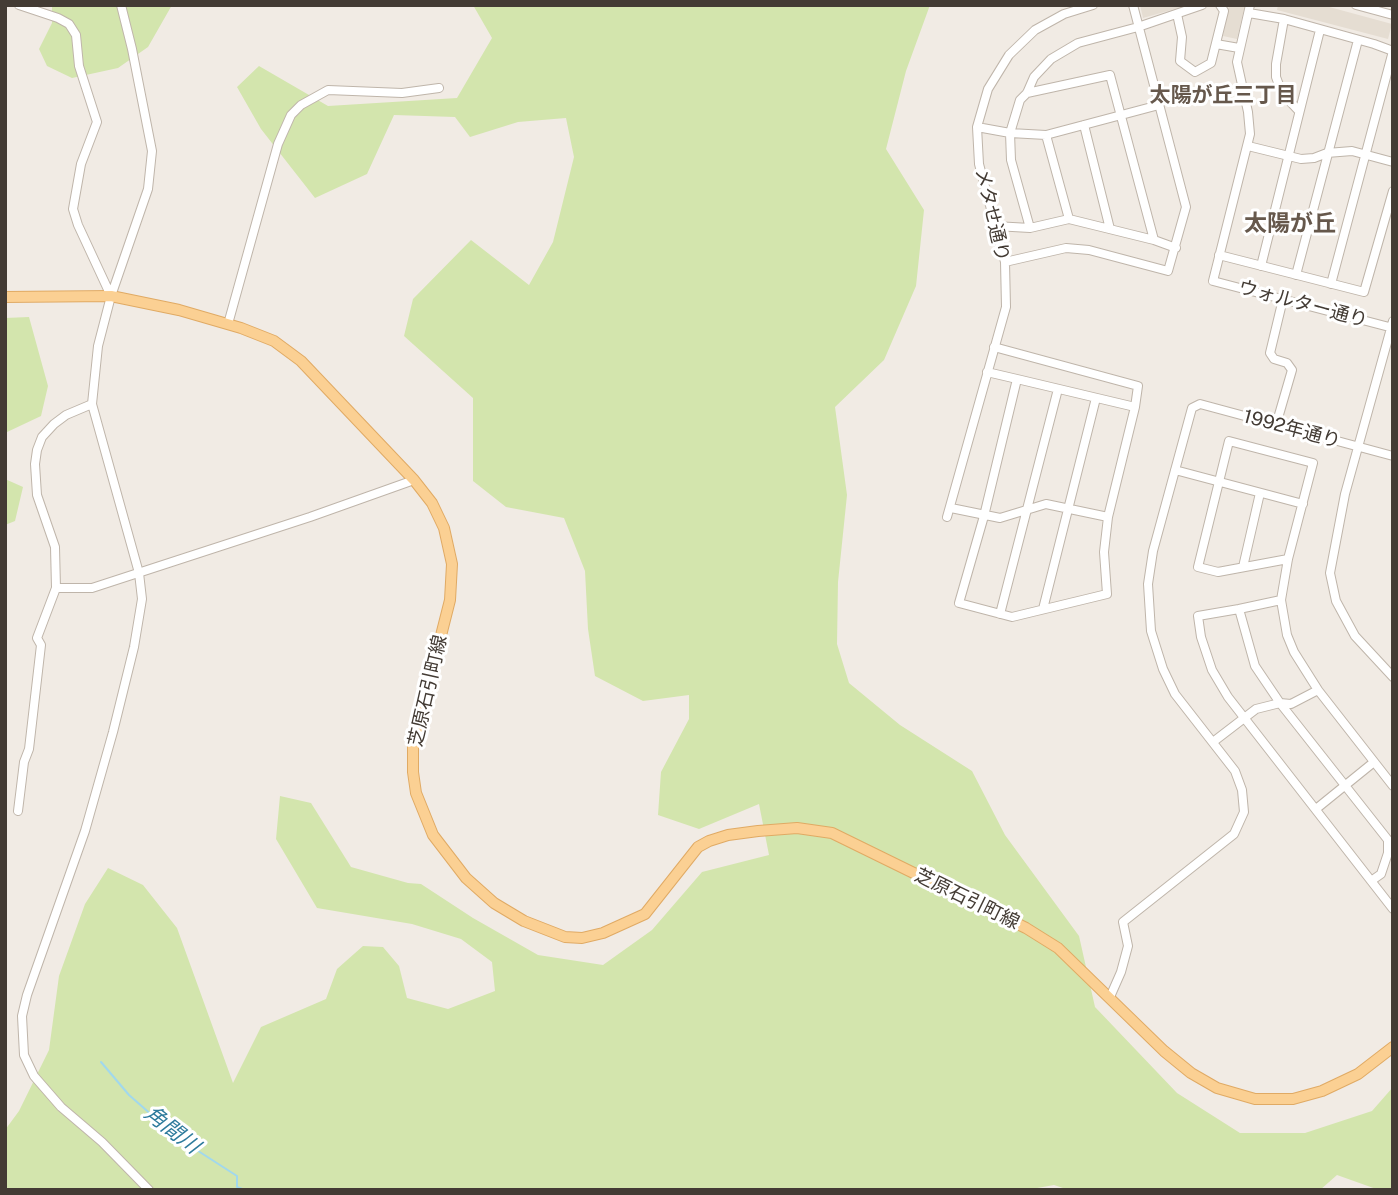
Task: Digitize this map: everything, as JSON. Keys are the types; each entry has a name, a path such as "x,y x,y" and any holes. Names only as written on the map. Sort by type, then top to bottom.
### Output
{"main road":[{"name":"芝原石引町線","path":"5,297 111,296 179,310 274,341 301,361 414,480 432,503 444,528 452,564 450,600 413,746 416,793 433,835 466,878 494,903 524,921 565,937 582,938 620,927 645,914 698,848 709,841 728,835 797,828 832,833 1026,928 1058,948 1164,1051 1191,1073 1217,1088 1255,1098 1293,1099 1322,1091 1358,1074 1393,1047"}],"street":[{"path":"19,5 58,18 69,24 76,34 79,66 97,122 82,164 73,209 111,296"},
{"path":"121,5 152,151 148,189 111,296 98,346 92,404 139,573 142,599 134,647 85,831 22,1016 24,1055 34,1076 61,1107 102,1142 149,1190"},
{"name":"メタせ通り","path":"984,516 949,512 1006,307 1005,262 979,164 977,127 988,89 1009,55 1035,30 1063,14 1093,5"},
{"path":"1005,262 1066,248 1089,250 1168,271 1186,207 1133,5"},
{"path":"1030,228 1011,160 1010,133 1020,100 1027,93 1034,77 1051,59 1078,43 1138,27 1202,5"},
{"path":"1177,14 1182,37 1180,61 1195,72 1211,63 1224,11 1220,5"},
{"path":"1356,5 1391,12"},
{"path":"1331,284 1393,51 1249,9 1237,62 1248,112 1248,146 1219,255 1331,284 1364,292 1393,191"},
{"path":"1284,19 1276,77 1282,93 1298,110"},
{"path":"1261,266 1286,156 1320,30"},
{"path":"1296,275 1358,40"},
{"path":"1216,44 1239,48"},
{"path":"1027,93 1110,75 1154,240"},
{"path":"228,324 278,144 291,115 301,105 328,90 402,93 439,88"},
{"path":"977,127 1010,133 1046,135 1159,105"},
{"path":"1084,125 1110,229"},
{"path":"1046,135 1069,219"},
{"path":"1248,146 1301,159 1352,151 1393,162"},
{"path":"995,226 1030,228 1069,219 1176,248"},
{"name":"ウォルター通り","path":"1219,255 1213,281 1392,325"},
{"path":"1276,425 1292,370 1287,363 1274,359 1270,353 1283,299"},
{"path":"1392,325 1345,494 1330,573 1336,601 1355,636 1393,677"},
{"path":"995,346 1138,386 1108,517 1104,552 1107,594 1012,617 959,603 984,516 1017,379"},
{"path":"987,372 1135,407"},
{"path":"1000,614 1058,389"},
{"path":"1043,609 1096,398"},
{"path":"18,811 24,762 29,749 41,645 37,638 55,588 55,547 37,495 37,450 42,437 54,424 66,415 92,404"},
{"name":"1992年通り","path":"1175,470 1192,408 1200,404 1393,456"},
{"path":"1288,559 1218,572 1198,567 1229,441 1313,463 1280,600 1287,635 1294,653 1318,690 1393,786"},
{"path":"1110,996 1121,972 1128,946 1123,922 1234,834 1244,812 1242,790 1235,771 1175,694 1163,669 1151,631 1148,584 1153,551 1175,470 1303,504"},
{"path":"55,588 92,588 414,480"},
{"path":"1243,567 1260,493"},
{"path":"984,516 1000,518 1046,504 1108,517"},
{"path":"1280,600 1198,616 1201,637 1212,670 1228,697 1393,909"},
{"path":"1239,609 1255,666 1280,703 1388,839 1388,853 1381,874 1371,881"},
{"path":"1213,742 1256,709 1280,703 1291,704 1318,690"},
{"path":"1316,809 1374,762"}],"shaded area":[{"path":"1140,5 1189,5 1143,18"},
{"path":"1229,5 1245,5 1237,39 1223,36"},
{"path":"1278,5 1322,5 1392,24 1388,39 1277,10"}],"green space":[{"path":"52,5 172,5 148,47 118,68 72,78 47,66 39,49 52,23"},
{"path":"473,5 930,5 906,71 886,149 924,210 916,286 884,360 835,407 847,495 838,582 837,644 849,683 900,725 972,771 1005,835 1079,936 1095,1007 1177,1093 1240,1133 1305,1133 1372,1111 1393,1087 1393,1190 1379,1190 1337,1175 1320,1190 1069,1190 1054,1185 1026,1190 5,1190 5,1130 19,1111 49,1050 59,976 85,904 108,868 143,885 177,928 233,1083 261,1027 326,999 337,969 363,946 383,947 399,966 407,998 448,1009 495,991 492,962 461,939 412,924 317,908 276,839 280,796 311,803 351,867 421,884 538,955 603,965 652,930 702,872 769,855 759,804 699,829 658,815 661,772 689,719 689,695 643,701 595,676 588,629 585,571 564,518 506,507 473,481 473,398 404,336 413,299 471,240 529,285 553,242 574,157 566,118 518,122 470,137 455,117 394,115 367,174 315,198 261,129 237,87 259,66 328,106 457,98 492,38"},
{"path":"29,317 48,386 41,416 5,433 5,318"},
{"path":"5,479 23,487 15,521 5,525"}],"waterway":[{"name":"角間川","path":"101,1062 129,1095 178,1138 237,1176 237,1187 245,1190"}],"district":[{"name":"太陽が丘三丁目","path":"1223,96"},
{"name":"太陽が丘","path":"1290,224"}]}
